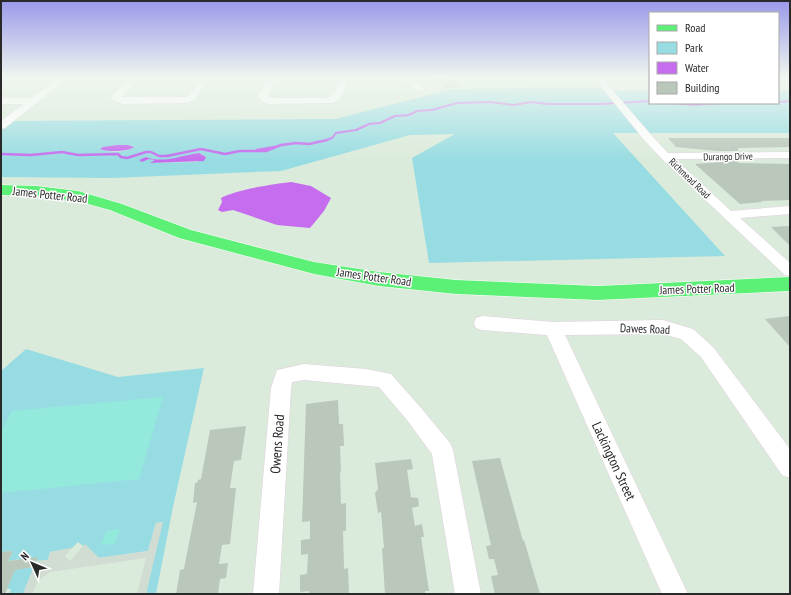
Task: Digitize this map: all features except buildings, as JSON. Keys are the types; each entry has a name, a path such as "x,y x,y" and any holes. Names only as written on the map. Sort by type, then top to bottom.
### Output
{"main road":[{"name":"James Potter Road","path":"1,190 36,191 78,196 116,207 185,234 314,268 379,279 456,287 598,293 739,287 758,284 770,279 790,277"},
{"name":"James Potter Road","path":"758,284 775,286 790,284"}],"street":[{"path":"1,126 27,106"},
{"name":"Richmead Road","path":"621,106 667,156 728,215 790,271"},
{"name":"Durango Drive","path":"667,156 790,155"},
{"path":"728,215 790,210"},
{"name":"Dawes Road","path":"482,323 553,328 663,328 687,334 707,352 790,467"},
{"name":"Lackington Street","path":"553,328 675,594"},
{"name":"Owens Road","path":"266,594 280,398 284,376 304,372 366,376 384,380 414,414 442,450 468,594"}],"green space":[{"path":"387,106 790,106 790,133 613,133 725,256 429,263 412,158 455,134 410,135 281,171 112,178 1,177 1,121 335,119","holes":["128,145 134,147 117,152 100,148","199,153 206,157 197,162 151,163 155,160 144,157 169,160"]},
{"path":"26,349 118,377 204,368 173,507 156,594 146,594 162,522 156,523 148,551 99,558 85,545 83,546 78,542 72,548 50,552 48,560 36,561 38,557 26,568 34,567 23,594 9,594 11,589 7,589 19,559 8,561 13,551 1,552 1,371"}],"shaded area":[{"path":"163,397 139,479 1,493 1,431 12,411"},
{"path":"163,522 146,594 137,594 146,558 50,572 39,580 32,594 23,594 36,561 48,560 50,552 72,548 65,556 70,561 85,544 99,558 148,551 156,523"},
{"path":"120,529 115,544 101,545 106,531"}],"water":[{"path":"128,145 134,147 127,150 117,151 100,149 103,147"},
{"path":"199,153 206,157 204,161 150,163 155,160 149,159 142,162 139,160 146,157 160,160"},
{"path":"291,182 311,186 331,198 324,211 310,228 277,225 233,210 222,212 218,210 222,202 221,198 227,195 254,188"}],"waterway":[{"path":"326,140 332,138 336,133 356,130 369,124 380,123 395,116 409,115 417,111 432,110 447,106"},
{"path":"1,154 31,155 62,152 78,155 118,154 121,157 127,158 146,152 151,152 159,156 167,156 201,149 225,154 240,151 266,151 281,145 296,143 309,144 326,140"},
{"path":"257,150 275,147"}]}
